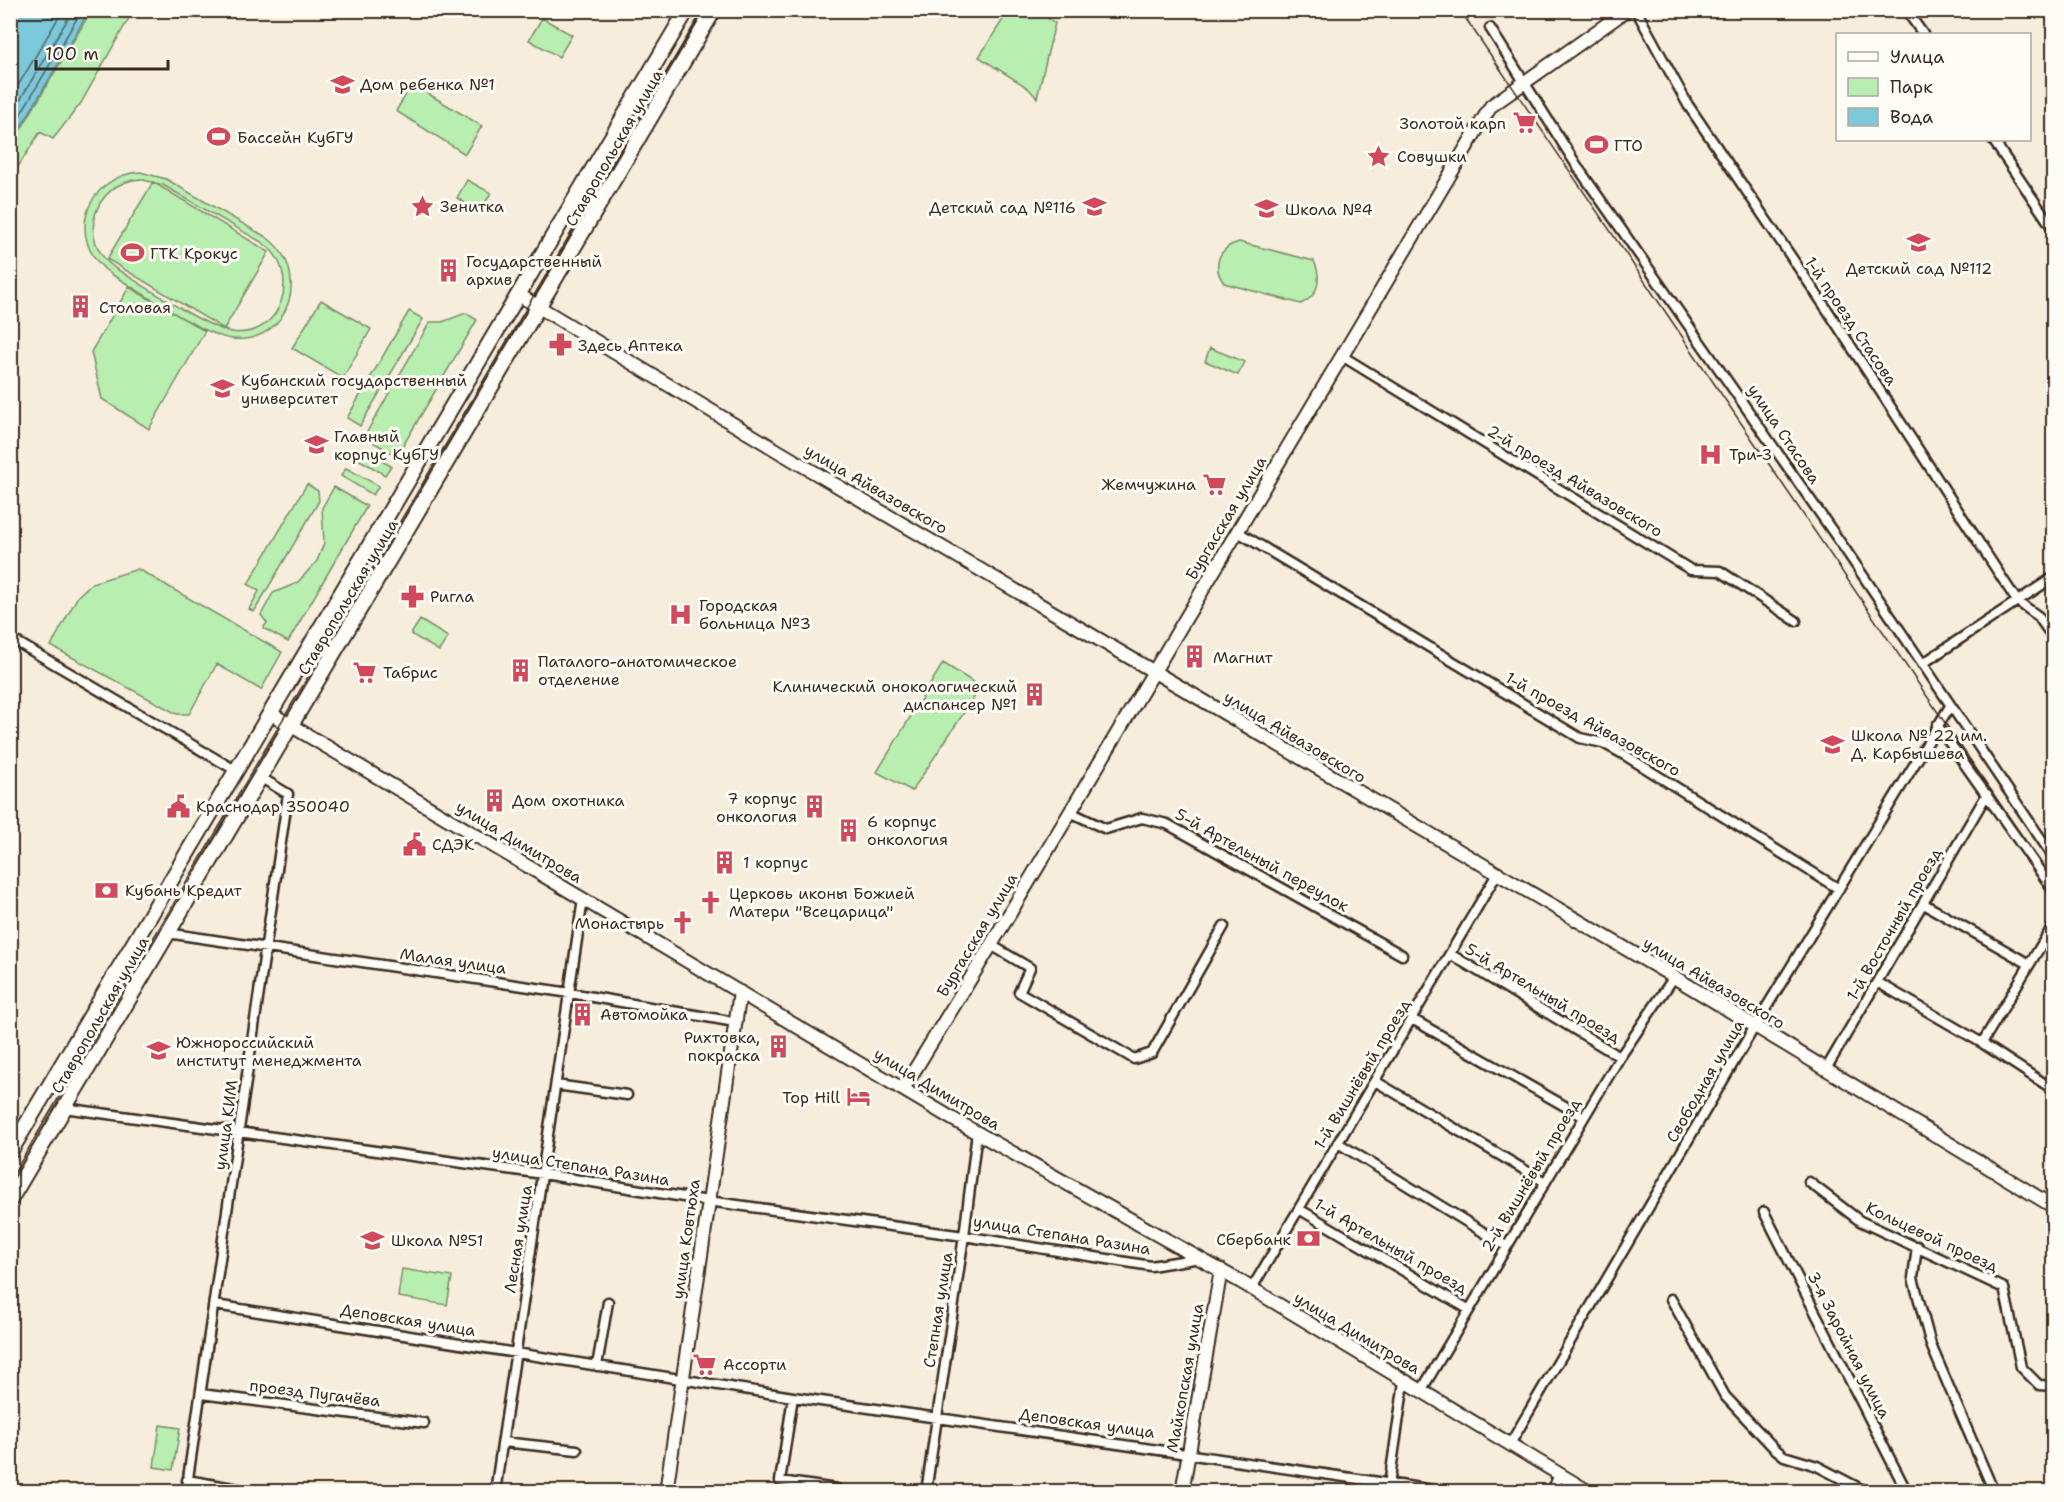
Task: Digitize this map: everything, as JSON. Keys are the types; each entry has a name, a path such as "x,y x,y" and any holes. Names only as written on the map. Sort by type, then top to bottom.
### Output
{"main road":[{"name":"Ставропольская улица","path":"10,1152 687,10"},
{"name":"Ставропольская улица","path":"10,1200 714,10"}],"street":[{"name":"Бургасская улица","path":"903,1089 1491,106 1627,10"},
{"name":"1-й проезд Стасова","path":"1636,10 1693,113 1833,320 2017,601 2038,616 2054,639"},
{"path":"1906,10 1922,33"},
{"name":"улица Стасова","path":"1490,28 1579,169 1729,380 2054,858"},
{"path":"1994,141 2054,231"},
{"name":"улица Айвазовского","path":"519,295 1153,672 1674,977 2054,1207"},
{"name":"2-й проезд Айвазовского","path":"1342,356 1691,570 1720,571 1796,621"},
{"name":"1-й проезд Айвазовского","path":"1238,532 1580,738 1603,743 1623,754 1839,889"},
{"path":"1922,664 2054,577"},
{"path":"10,638 235,770"},
{"name":"Свободная улица","path":"1510,1444 1755,1026 1950,706"},
{"name":"улица Димитрова","path":"270,713 976,1132 1252,1288 1404,1382 1589,1491"},
{"path":"1937,725 2054,891"},
{"name":"улица КИМ","path":"186,1491 288,794 260,777"},
{"name":"1-й Восточный проезд","path":"1826,1069 1987,794"},
{"name":"5-й Артельный переулок","path":"1070,812 1106,829 1142,818 1167,824 1402,955"},
{"name":"1-й Вишнёвый проезд","path":"1252,1288 1497,874"},
{"name":"Лесная улица","path":"495,1491 583,899"},
{"path":"1924,904 2029,964"},
{"path":"1982,1043 2054,924"},
{"path":"991,945 1030,968 1019,992 1134,1059 1152,1053 1224,926"},
{"name":"Малая улица","path":"167,933 570,993 735,1022"},
{"name":"5-й Артельный проезд","path":"1450,954 1620,1057"},
{"name":"2-й Вишнёвый проезд","path":"1421,1391 1620,1057 1674,977"},
{"path":"1877,982 1982,1043 2054,1090"},
{"name":"улица Ковтюха","path":"666,1491 740,992"},
{"path":"1412,1019 1584,1117"},
{"path":"1375,1081 1545,1182"},
{"path":"556,1085 627,1095"},
{"name":"улица Степана Разина","path":"64,1108 543,1174 708,1201 964,1236 1151,1266 1200,1258"},
{"name":"Степная улица","path":"926,1491 964,1236 976,1132"},
{"path":"1338,1143 1506,1246"},
{"name":"Кольцевой проезд","path":"1809,1182 1860,1221 2004,1288 2021,1367 2039,1385 2054,1386"},
{"name":"1-й Артельный проезд","path":"1299,1209 1468,1309"},
{"name":"3-я Заройная улица","path":"1764,1212 1907,1491"},
{"path":"1917,1246 1913,1278 1931,1345 1994,1491"},
{"name":"Майкопская улица","path":"1182,1491 1221,1270"},
{"path":"1671,1299 1725,1396 1774,1448 1784,1456 1817,1466 1868,1491"},
{"path":"597,1366 608,1302"},
{"name":"Деповская улица","path":"215,1305 516,1351 793,1397 1188,1452 1389,1487 1448,1491"},
{"path":"1389,1487 1404,1382"},
{"name":"проезд Пугачёва","path":"201,1394 424,1423"},
{"path":"793,1397 780,1481 837,1489"},
{"path":"502,1442 577,1450"},
{"path":"1550,1491 1560,1474"},
{"path":"187,1480 256,1491"}],"green space":[{"path":"1009,10 1037,11 1055,23 1037,98 1028,88 979,57"},
{"path":"91,11 133,11 81,103 53,139 40,132 11,178 11,146"},
{"path":"542,18 572,35 559,57 529,40"},
{"path":"412,84 482,126 465,154 396,111"},
{"path":"140,172 166,179 266,237 280,251 289,268 291,285 288,303 281,318 268,330 252,338 232,339 220,336 189,321 111,274 96,260 88,245 85,228 87,212 94,197 106,185 121,176","holes":["140,179 163,185 263,243 275,255 282,270 284,286 281,301 274,315 264,325 249,331 232,332 221,329 156,294 115,268 103,256 96,243 93,229 95,214 101,202 111,191 124,183"]},
{"path":"467,180 491,193 480,212 457,198"},
{"path":"153,182 269,252 224,329 107,259"},
{"path":"1239,242 1314,261 1318,280 1312,296 1301,304 1224,283 1218,270 1219,258 1226,248"},
{"path":"129,287 205,331 149,429 102,399 91,352"},
{"path":"321,300 371,329 343,378 292,348"},
{"path":"409,311 423,319 360,426 347,418"},
{"path":"466,313 477,320 397,456 364,437 430,322 442,322"},
{"path":"1210,348 1245,362 1238,375 1205,361"},
{"path":"358,448 391,466 385,475 353,456"},
{"path":"346,468 379,486 373,495 341,476"},
{"path":"307,484 318,491 319,501 254,612 249,609 259,591 248,584"},
{"path":"334,487 367,506 288,642 263,628 267,623 261,615 273,593 297,583 317,561 324,543 322,508"},
{"path":"138,569 282,652 261,690 217,664 189,714 177,714 51,646 78,596 92,583"},
{"path":"420,620 448,637 439,651 411,634"},
{"path":"943,663 981,687 912,791 877,772"},
{"path":"402,1269 452,1277 447,1305 398,1297"},
{"path":"160,1425 180,1428 173,1470 154,1467"}],"water":[{"path":"10,11 89,11 11,144"}],"tram line":[{"path":"10,1180 703,10"},
{"path":"1460,10 2054,883"}],"place":[{"name":"Дом ребенка №1","path":"342,84"},
{"name":"Золотой карп","path":"1524,123"},
{"name":"Бассейн КубГУ","path":"219,137"},
{"name":"ГТО","path":"1596,145"},
{"name":"Совушки","path":"1379,156"},
{"name":"Зенитка","path":"422,206"},
{"name":"Детский сад №116","path":"1094,207"},
{"name":"Школа №4","path":"1267,209"},
{"name":"Детский сад №112","path":"1919,243"},
{"name":"ГТК Крокус","path":"132,253"},
{"name":"Государственный архив","path":"448,270"},
{"name":"Столовая","path":"81,307"},
{"name":"Здесь Аптека","path":"560,345"},
{"name":"Кубанский государственный университет","path":"223,389"},
{"name":"Главный корпус КубГУ","path":"316,445"},
{"name":"Три-З","path":"1711,454"},
{"name":"Жемчужина","path":"1214,484"},
{"name":"Ригла","path":"412,596"},
{"name":"Городская больница №3","path":"681,614"},
{"name":"Магнит","path":"1195,657"},
{"name":"Паталого-анатомическое отделение","path":"520,670"},
{"name":"Табрис","path":"365,672"},
{"name":"Клинический онокологический диспансер №1","path":"1035,695"},
{"name":"Школа № 22 им. Д. Карбышева","path":"1833,744"},
{"name":"Дом охотника","path":"494,800"},
{"name":"Краснодар 350040","path":"178,806"},
{"name":"7 корпус онкология","path":"815,807"},
{"name":"6 корпус онкология","path":"849,830"},
{"name":"СДЭК","path":"414,844"},
{"name":"1 корпус","path":"725,862"},
{"name":"Кубань Кредит","path":"107,890"},
{"name":"Церковь иконы Божией Матери \"Всецарица\"","path":"711,902"},
{"name":"Монастырь","path":"682,923"},
{"name":"Автомойка","path":"582,1014"},
{"name":"Рихтовка, покраска","path":"778,1046"},
{"name":"Южнороссийский институт менеджмента","path":"158,1051"},
{"name":"Top Hill","path":"858,1097"},
{"name":"Сбербанк","path":"1309,1239"},
{"name":"Школа №51","path":"373,1240"},
{"name":"Ассорти","path":"705,1364"}]}
